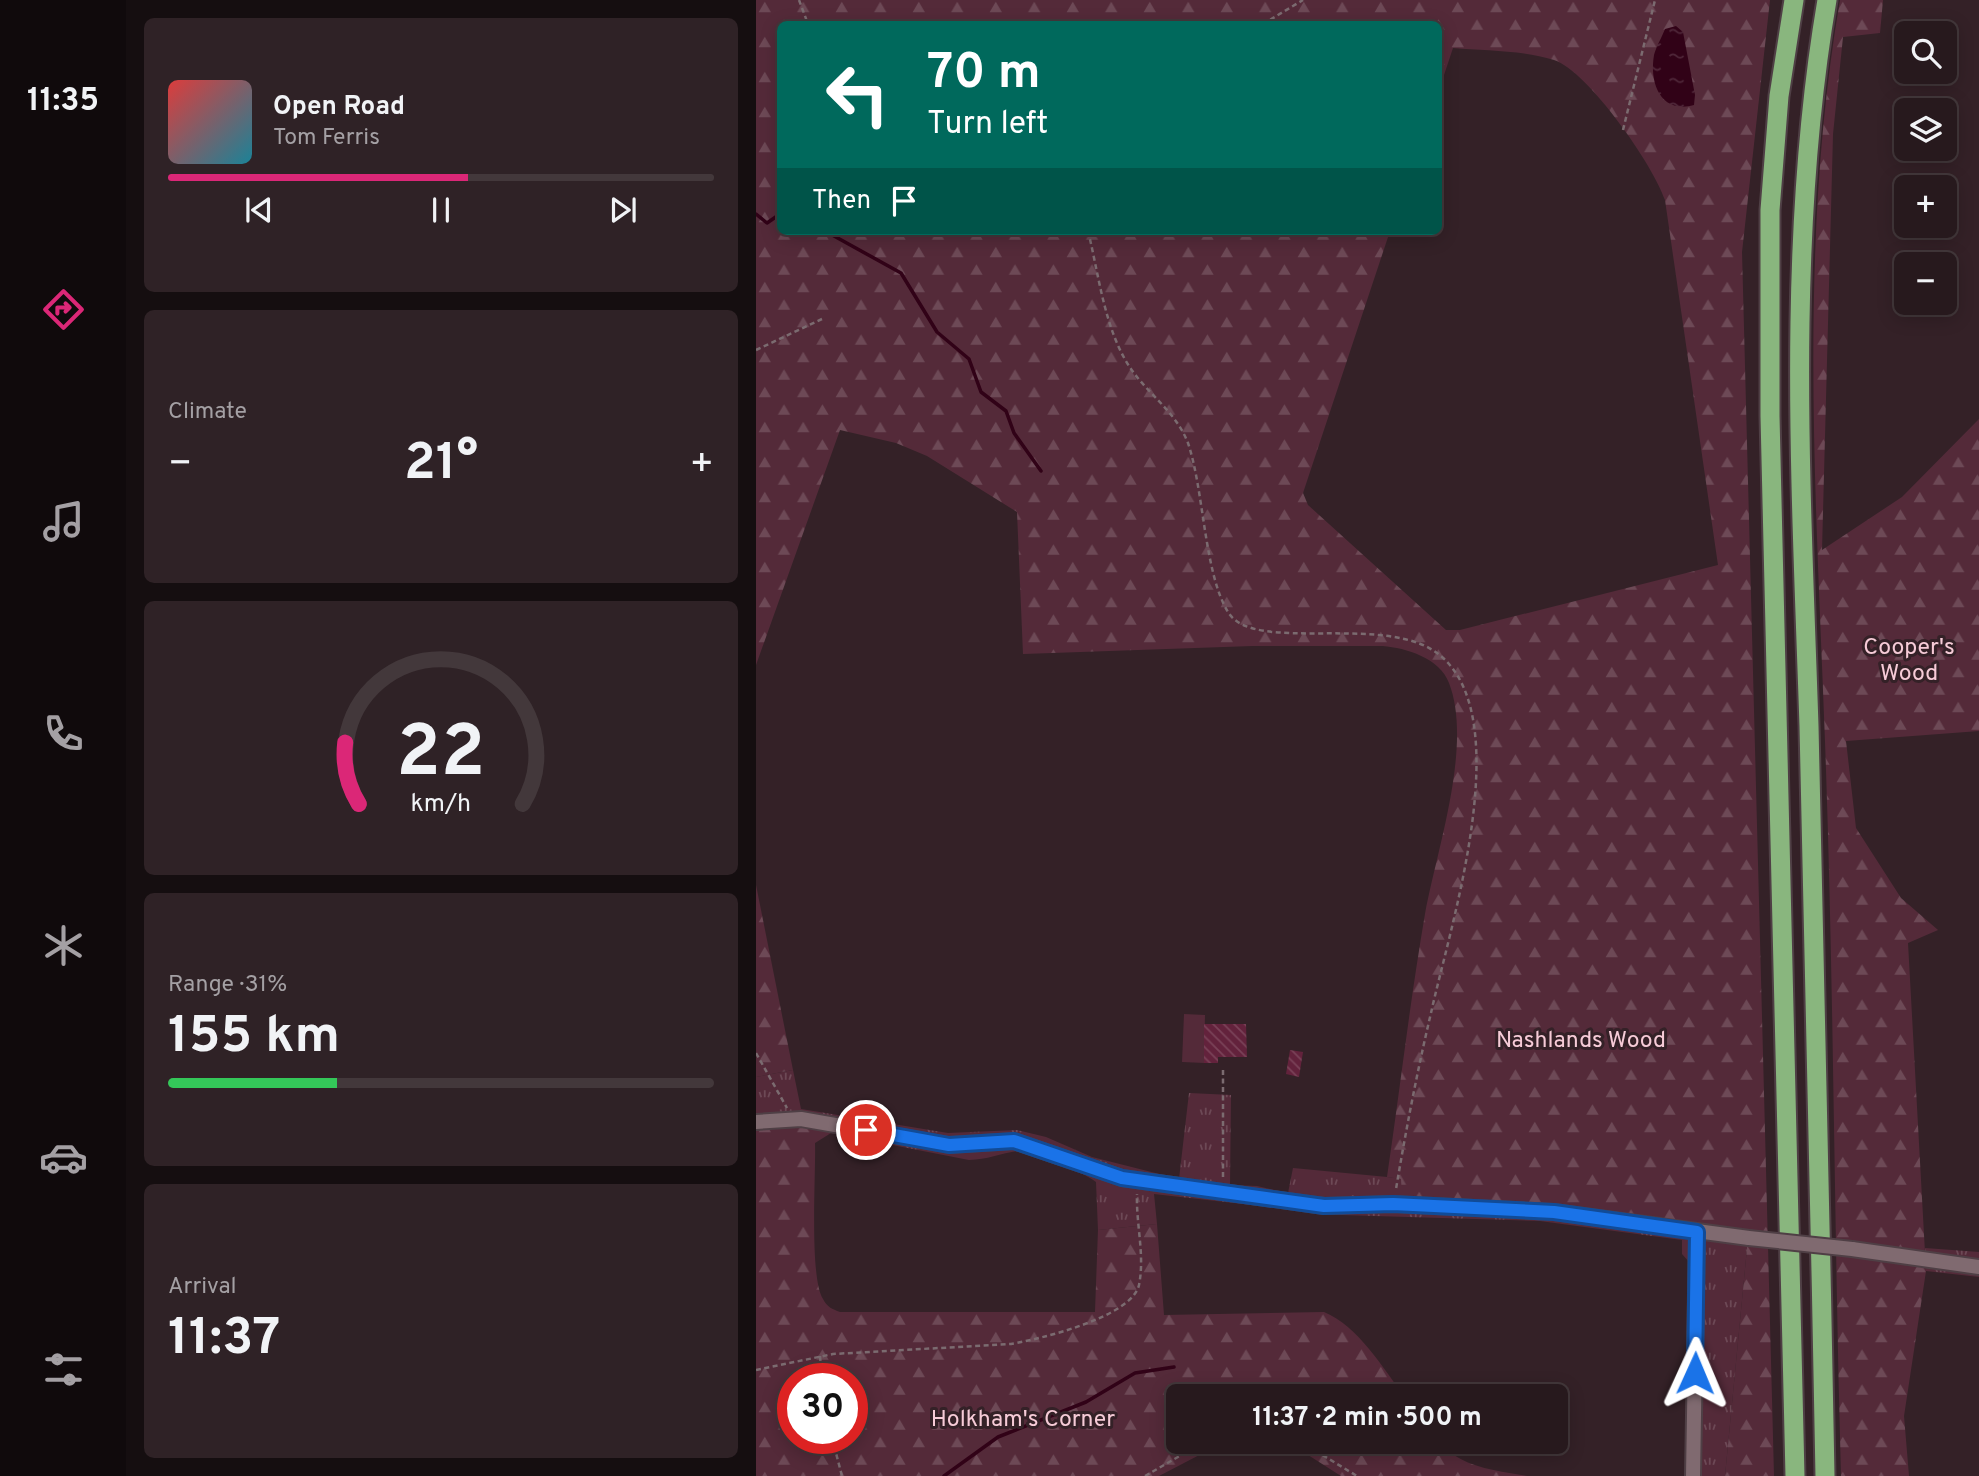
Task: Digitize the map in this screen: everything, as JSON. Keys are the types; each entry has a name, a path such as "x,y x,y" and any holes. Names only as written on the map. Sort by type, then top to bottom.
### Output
{"highway":[{"path":"1794,0 1779,96 1770,210 1770,416 1795,1476"},
{"path":"1825,1476 1801,416 1802,226 1812,97 1827,0"}],"street":[{"path":"756,1122 792,1119 941,1144 969,1146 1014,1141 1137,1181 1324,1206 1393,1204 1554,1212 1979,1267"},
{"path":"1693,1476 1697,1232"}],"path":[{"path":"799,0 807,21"},
{"path":"1268,21 1303,0"},
{"path":"1623,130 1655,0"},
{"path":"1089,235 1119,348 1134,373 1179,421 1188,443 1219,589 1233,620 1254,630 1367,633 1417,640 1444,657 1460,681 1468,706 1476,779 1470,844 1410,1104 1393,1204"},
{"path":"756,350 822,320"},
{"path":"756,1053 792,1119"},
{"path":"1223,1070 1223,1192"},
{"path":"756,1370 820,1356 1023,1342 1073,1327 1126,1304 1138,1288 1141,1263 1137,1181"},
{"path":"820,1356 821,1363"},
{"path":"836,1454 842,1476"},
{"path":"1145,1476 1183,1454"},
{"path":"1321,1454 1357,1476"}],"green space":[{"name":"Nashlands Wood","path":"756,0 1770,0 1742,252 1774,1476 1725,1476 1748,1238 1402,1196 1401,1179 1387,1177 1425,914 1455,766 1455,708 1445,674 1421,656 1383,646 1252,646 1023,654 1017,512 927,456 896,443 840,430 756,665","holes":["777,21 1442,21 1442,81 1453,48 1542,57 1568,68 1601,100 1648,165 1665,200 1718,565 1460,630 1446,630 1308,505 1303,493 1389,235 777,235"]},
{"name":"Cooper's Wood","path":"1840,0 1883,0 1880,33 1843,37 1833,134 1822,550 1902,497 1979,419 1979,731 1846,741 1856,828 1901,898 1938,930 1908,943 1926,1271 1904,1416 1909,1476 1841,1476 1830,925 1813,370 1819,184 1827,92"},
{"path":"756,885 793,1070 756,1077"},
{"path":"1184,1014 1205,1015 1204,1063 1182,1062"},
{"path":"793,1070 801,1109 948,1133 1017,1130 1046,1137 1092,1157 1179,1179 1189,1093 1231,1095 1230,1185 1257,1186 1288,1193 1293,1168 1387,1177 1402,1179 1403,1196 1748,1238 1725,1476 1687,1476 1690,1263 1682,1254 1682,1240 1540,1221 1342,1215 1154,1194 1157,1224 1098,1230 1096,1182 1071,1168 1035,1154 1019,1151 969,1160 831,1133 833,1124 756,1122 756,1077"},
{"name":"Holkham's Corner","path":"756,1122 833,1124 831,1133 815,1143 814,1224 819,1287 825,1302 835,1310 1095,1312 1098,1230 1157,1224 1164,1315 1324,1312 1359,1337 1395,1384 1166,1384 1166,1454 1201,1454 1159,1476 756,1476"},
{"path":"1925,1248 1979,1252 1979,1277 1926,1271"},
{"path":"1307,1454 1453,1454 1468,1463 1527,1476 1341,1476"}],"water":[{"path":"1676,26 1683,32 1695,95 1694,105 1683,107 1673,105 1660,94 1653,66 1654,55 1665,29"}],"building":[{"path":"1204,1024 1246,1024 1247,1057 1218,1057 1218,1063 1204,1063"},
{"path":"1290,1050 1303,1052 1299,1077 1286,1074"}],"waterway":[{"path":"756,214 767,223 777,216"},
{"path":"832,235 901,273 937,332 969,359 981,392 1006,411 1014,433 1041,471"},
{"path":"944,1476 998,1437 1086,1402 1135,1373 1174,1367"}],"route":[{"path":"866,1130 949,1145 969,1146 1014,1141 1122,1178 1324,1206 1393,1204 1554,1212 1697,1232 1695,1373"}]}
